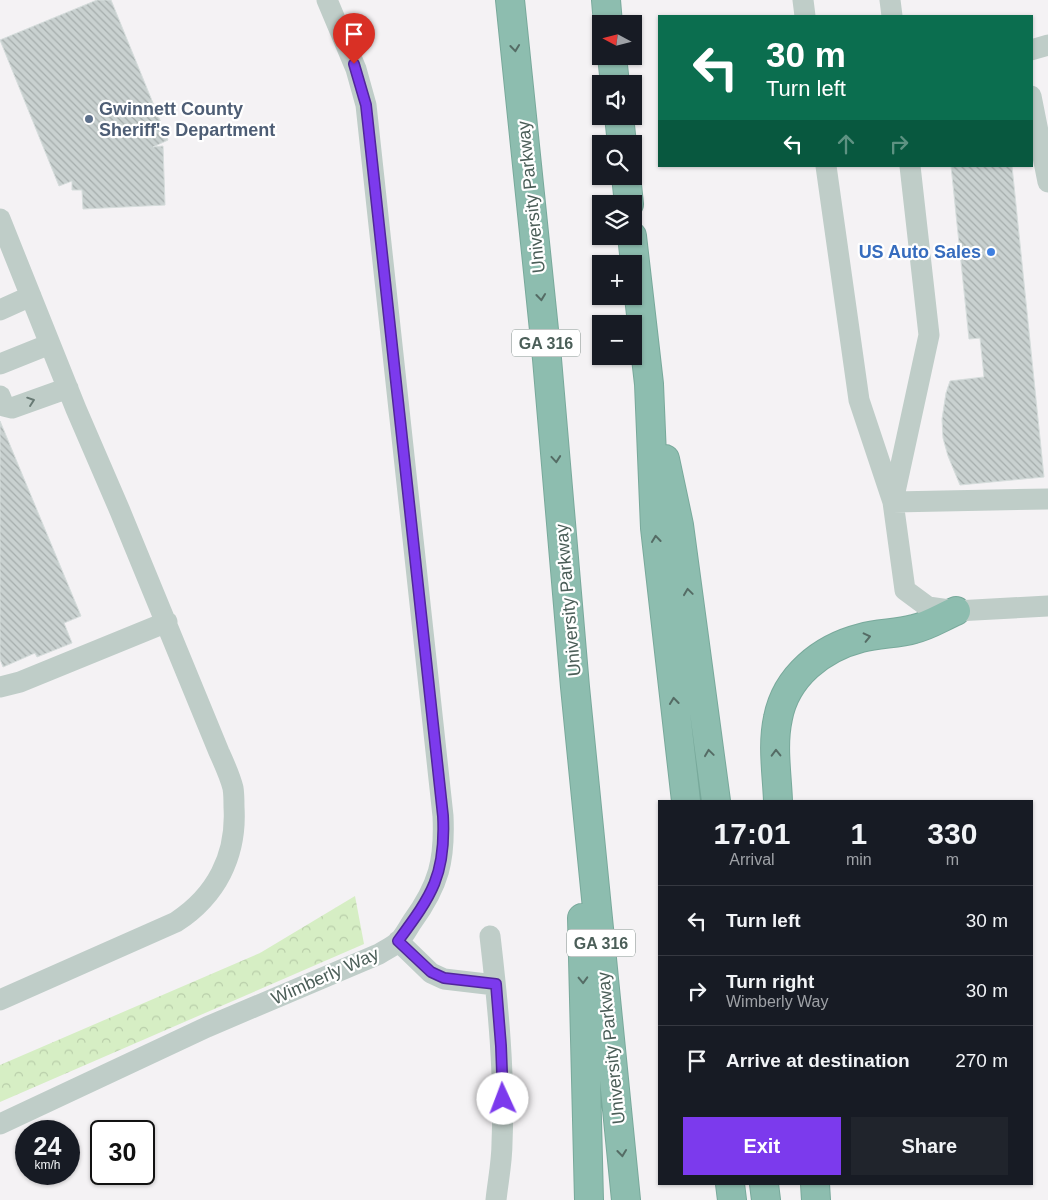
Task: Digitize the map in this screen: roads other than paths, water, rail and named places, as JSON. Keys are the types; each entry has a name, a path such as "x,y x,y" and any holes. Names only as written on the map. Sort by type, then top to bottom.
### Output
{"highway":[{"name":"University Parkway","path":"510,0 548,359 575,687 626,1200"},
{"path":"606,0 607,15"},
{"path":"633,245 649,384 655,528 686,800"},
{"path":"649,384 679,525 716,800"},
{"path":"778,800 776,753 778,718 782,703 791,687 812,661 837,646 883,633 914,629 956,611"},
{"path":"575,687 589,1200"},
{"path":"730,1185 732,1200"},
{"path":"764,1185 766,1200"},
{"path":"815,1185 816,1200"}],"street":[{"name":"Wimberly Way","path":"0,1124 207,1027 379,954 398,941 420,912 434,888 442,862 444,840 443,816 366,105 356,69 327,0"},
{"path":"803,0 805,15"},
{"path":"890,0 892,15"},
{"path":"1033,49 1048,45"},
{"path":"1033,106 1048,182"},
{"path":"826,167 859,400 893,502 905,590 928,607 956,611 1048,606"},
{"path":"893,502 930,335 910,167"},
{"path":"0,219 7,258 31,296 233,788 235,821 230,851 219,879 204,900 188,914 176,922 0,1000"},
{"path":"0,310 31,296"},
{"path":"0,364 50,344"},
{"path":"0,396 4,406 12,408 68,388"},
{"path":"893,502 1048,499"},
{"path":"0,687 20,682 166,622"},
{"path":"490,936 501,1046 503,1099 502,1145 496,1200"},
{"path":"398,941 431,972 444,978 496,984"}],"place":[{"name":"Gwinnett County Sheriff's Department","path":"89,119"},
{"name":"US Auto Sales","path":"991,252"}]}
